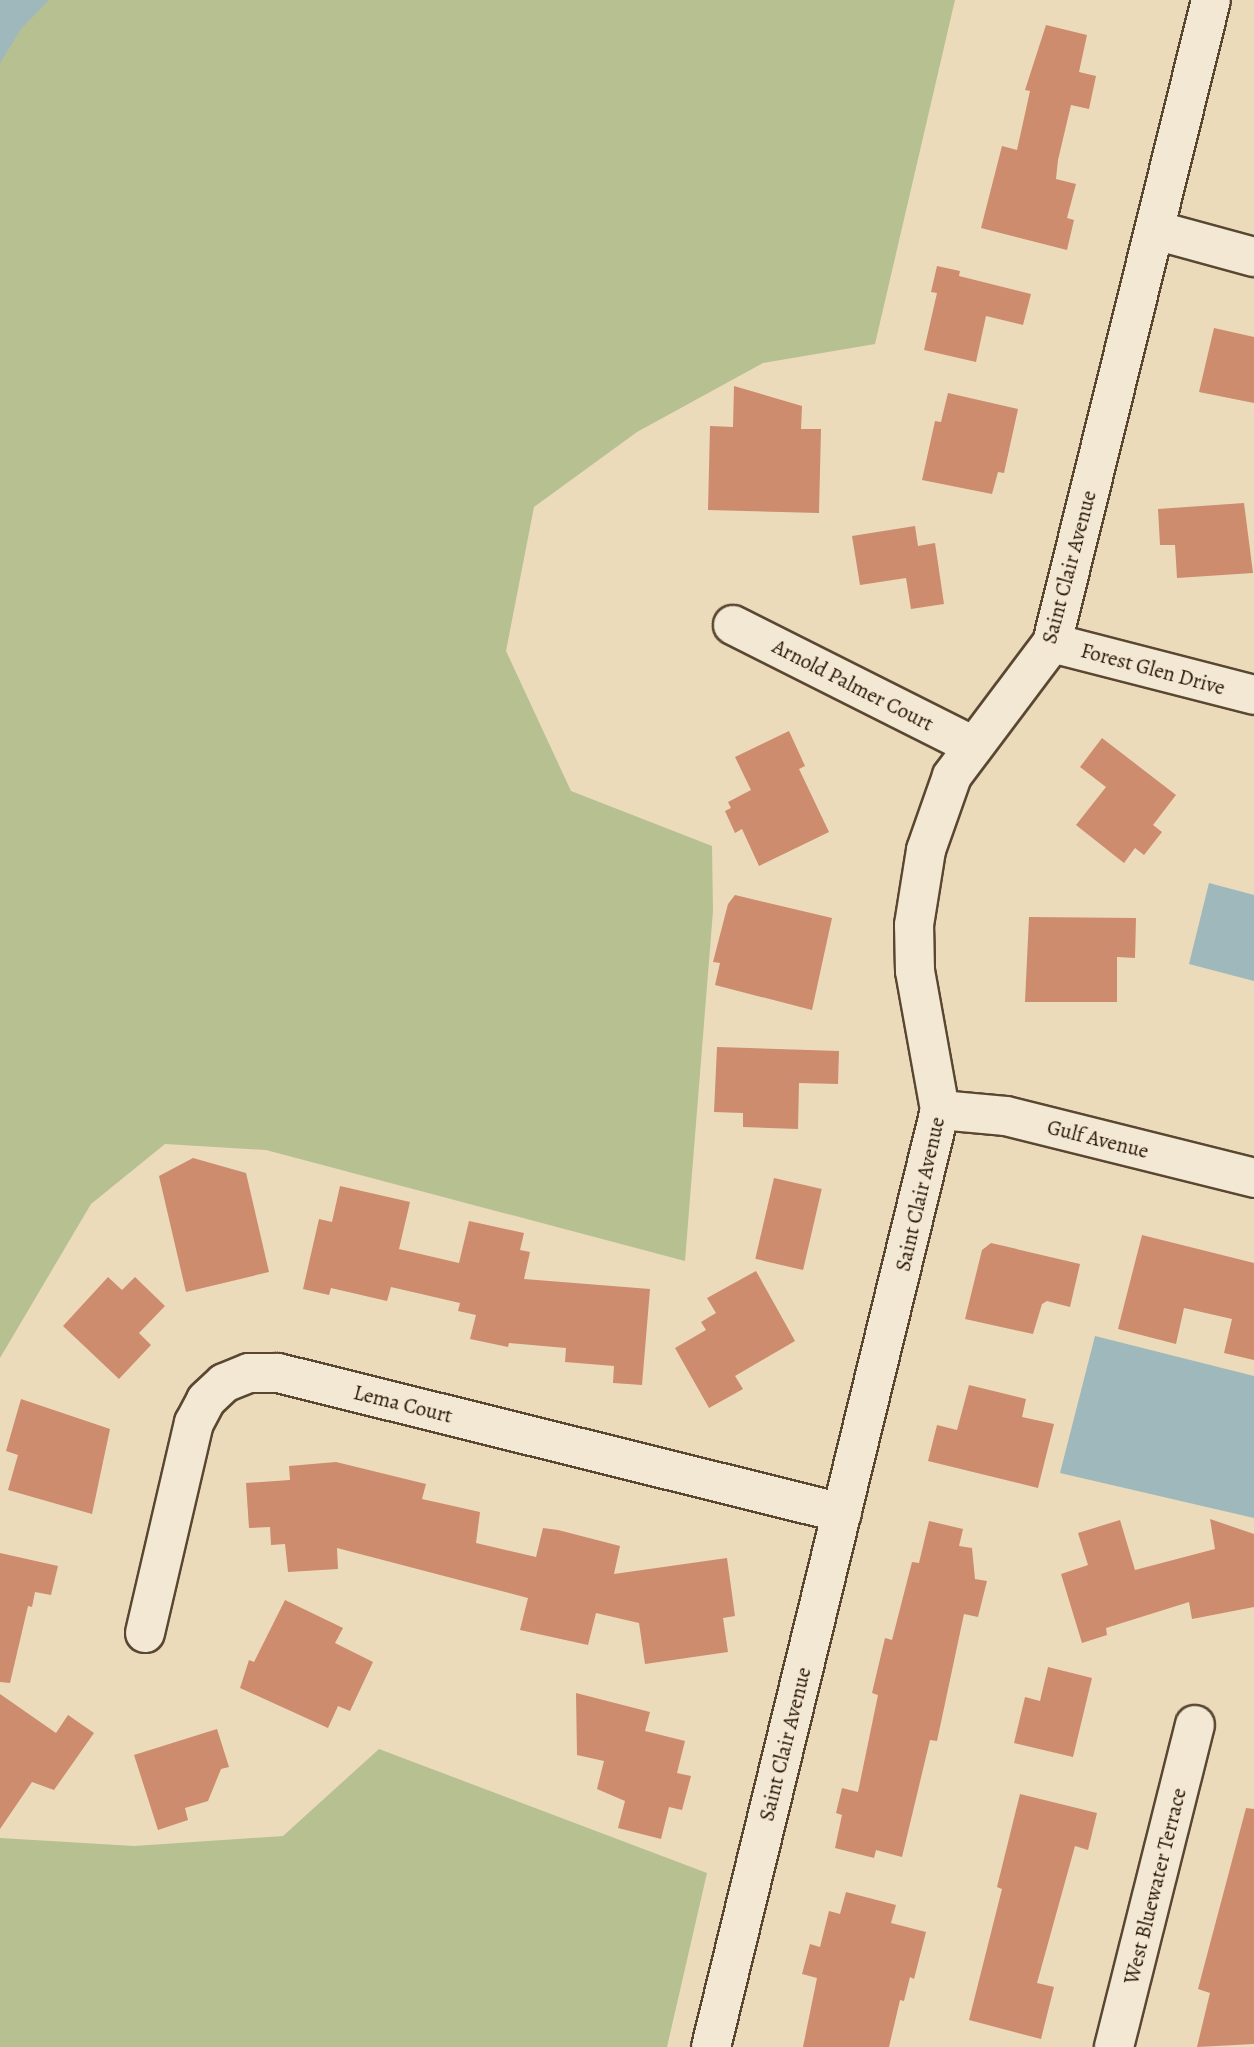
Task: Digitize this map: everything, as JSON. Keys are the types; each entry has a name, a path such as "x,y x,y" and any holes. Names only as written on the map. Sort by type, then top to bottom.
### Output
{"street":[{"name":"Saint Clair Avenue","path":"711,2047 940,1110 919,1010 914,925 918,887 937,814 952,776 1052,643 1211,0"},
{"path":"1155,230 1254,257"},
{"name":"Arnold Palmer Court","path":"733,625 972,746"},
{"name":"Forest Glen Drive","path":"1052,643 1254,695"},
{"name":"Gulf Avenue","path":"940,1110 1006,1116 1254,1178"},
{"name":"Lema Court","path":"145,1633 194,1423 206,1400 224,1383 249,1373 278,1373 842,1513"},
{"name":"West Bluewater Terrace","path":"1114,2047 1195,1725"}],"green space":[{"path":"0,0 955,0 875,344 763,363 637,432 534,507 506,651 571,791 712,846 713,911 685,1261 266,1150 165,1144 91,1204 0,1358"},
{"path":"379,1749 707,1873 667,2047 0,2047 0,1838 134,1846 283,1836"}],"water":[{"path":"0,0 49,0 21,29 0,63"},
{"path":"1209,883 1254,895 1254,981 1189,964"},
{"path":"1095,1336 1254,1376 1254,1518 1060,1473"}],"building":[{"path":"1046,25 1087,35 1079,72 1096,76 1089,109 1071,105 1058,160 1056,179 1076,184 1067,218 1074,220 1067,250 981,228 1002,146 1017,150 1030,91 1025,90"},
{"path":"937,266 960,271 959,276 1031,294 1023,325 986,316 976,362 924,350 937,293 931,292"},
{"path":"1214,328 1254,337 1254,403 1199,392"},
{"path":"734,386 802,406 801,429 821,429 819,513 708,510 710,426 733,427"},
{"path":"948,393 1018,409 1004,473 998,472 992,494 922,480 935,421 941,422"},
{"path":"1244,503 1253,573 1177,578 1175,545 1160,545 1158,509"},
{"path":"915,526 918,546 935,543 944,604 911,609 906,578 860,585 852,536"},
{"path":"789,731 805,766 799,769 829,832 759,866 742,829 735,833 725,811 731,808 728,802 751,790 735,757"},
{"path":"1102,738 1176,795 1153,825 1162,832 1144,855 1135,848 1124,863 1076,825 1106,787 1080,767"},
{"path":"735,895 832,918 812,1010 715,985 720,963 713,962 728,904"},
{"path":"1029,917 1136,918 1135,958 1117,957 1117,1002 1025,1002"},
{"path":"717,1047 839,1051 838,1084 799,1083 798,1129 743,1127 743,1113 714,1112"},
{"path":"193,1158 246,1173 269,1272 186,1292 159,1176"},
{"path":"774,1178 822,1189 803,1270 755,1259"},
{"path":"340,1186 410,1202 399,1249 459,1263 469,1221 524,1233 520,1250 530,1252 524,1279 650,1289 642,1385 613,1383 614,1366 565,1362 566,1348 509,1343 508,1347 470,1339 476,1315 458,1311 460,1303 391,1287 387,1301 331,1288 329,1295 303,1289 319,1219 332,1222"},
{"path":"1142,1235 1254,1263 1254,1360 1224,1353 1232,1319 1184,1308 1176,1344 1118,1329"},
{"path":"991,1243 1080,1264 1070,1307 1047,1301 1042,1304 1033,1334 965,1319 982,1250"},
{"path":"756,1271 795,1341 735,1376 743,1389 709,1408 675,1348 706,1330 701,1322 716,1313 707,1298"},
{"path":"108,1277 122,1290 135,1277 165,1306 139,1333 151,1345 119,1379 63,1326"},
{"path":"969,1385 1026,1399 1022,1417 1054,1424 1038,1488 928,1461 937,1425 957,1430"},
{"path":"21,1399 110,1429 92,1514 8,1490 18,1455 6,1451"},
{"path":"336,1462 426,1484 422,1499 480,1512 476,1543 536,1557 543,1528 558,1530 620,1546 614,1574 727,1558 735,1616 723,1618 728,1652 645,1664 639,1623 596,1613 588,1645 520,1630 528,1598 337,1548 338,1569 288,1572 285,1544 271,1545 270,1527 249,1528 246,1483 290,1480 289,1466"},
{"path":"1210,1519 1254,1534 1254,1607 1192,1619 1189,1602 1106,1628 1107,1635 1082,1643 1061,1574 1088,1565 1078,1533 1120,1520 1135,1570 1215,1549"},
{"path":"929,1521 963,1529 959,1546 972,1548 975,1579 987,1581 978,1617 964,1614 937,1741 930,1740 902,1857 876,1850 874,1858 835,1848 842,1815 836,1813 842,1788 858,1792 878,1695 872,1693 885,1638 892,1640 912,1562 919,1563"},
{"path":"0,1553 58,1566 51,1595 35,1592 32,1607 28,1606 10,1683 0,1682"},
{"path":"285,1600 343,1628 335,1643 373,1662 350,1711 338,1706 328,1728 240,1688 249,1660 254,1662"},
{"path":"1048,1667 1092,1678 1073,1757 1014,1743 1025,1697 1040,1701"},
{"path":"576,1693 650,1712 645,1731 685,1741 677,1773 691,1776 682,1810 669,1807 661,1839 618,1828 625,1801 597,1789 604,1761 577,1755"},
{"path":"0,1694 56,1733 68,1715 94,1733 54,1790 32,1782 0,1829"},
{"path":"217,1729 229,1767 221,1769 208,1801 185,1808 188,1820 158,1830 134,1755"},
{"path":"1020,1794 1097,1813 1088,1850 1075,1846 1037,1983 1054,1987 1041,2039 969,2020 1002,1889 997,1887"},
{"path":"1246,1808 1254,1809 1254,2044 1197,2047 1210,1993 1198,1989"},
{"path":"846,1892 896,1905 891,1923 926,1932 914,1979 910,1977 904,2001 900,2000 889,2047 803,2047 817,1978 802,1974 810,1944 820,1947 829,1911 840,1914"}]}
